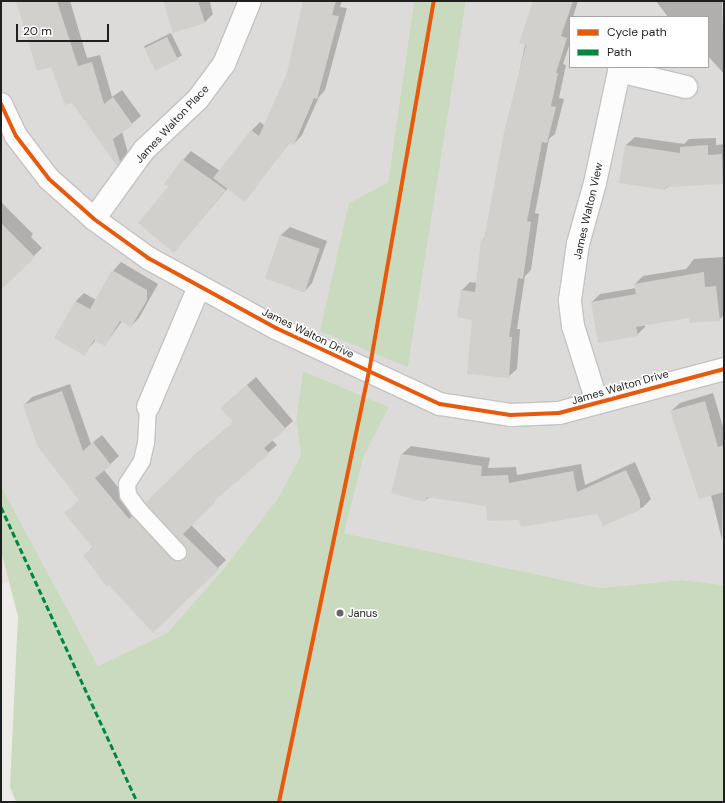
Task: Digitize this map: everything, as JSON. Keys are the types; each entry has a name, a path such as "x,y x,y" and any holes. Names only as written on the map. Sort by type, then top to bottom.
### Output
{"street":[{"name":"James Walton Place","path":"94,219 144,150 198,99 224,64 250,1"},
{"path":"620,69 686,87"},
{"name":"James Walton View","path":"597,402 573,326 570,300 578,244 595,183 620,69"},
{"name":"James Walton Drive","path":"1,104 16,136 49,179 94,219 148,258 276,328 440,404 510,415 559,413 724,369"},
{"path":"148,407 199,287"}],"lane":[{"path":"148,407 146,443 142,461 127,484 128,494 138,509 178,552"}],"shaded area":[{"path":"1,1 414,1 388,182 349,203 408,367 466,1 724,1 724,585 681,580 600,588 344,533 364,456 389,407 303,371 296,419 301,455 278,498 226,566 167,633 98,666 1,486"},
{"path":"1,551 9,582 1,584"}],"green space":[{"path":"414,1 466,1 408,367 320,331 349,203 388,182"},
{"path":"303,371 389,407 364,456 344,533 600,588 681,580 724,585 724,802 16,802 10,787 18,616 1,551 1,486 98,666 167,633 226,566 278,498 301,455 296,419"}],"building":[{"path":"16,1 57,1 78,66 92,62 104,104 113,97 133,125 113,139 120,162 117,166 72,103 65,105 51,67 37,71"},
{"path":"163,1 198,1 205,23 173,33"},
{"path":"303,1 336,1 332,15 339,16 317,99 314,98 294,145 289,143 245,202 213,178 251,130 259,136 287,73"},
{"path":"533,1 573,1 561,36 567,38 556,73 558,73 551,106 556,107 547,143 542,142 527,221 531,222 523,279 518,278 509,337 512,337 509,378 467,374 472,320 457,317 461,290 475,292 481,239 484,239 504,132 526,45 519,43"},
{"path":"167,37 178,59 155,70 145,48"},
{"path":"625,145 680,153 680,147 708,145 708,155 722,154 723,184 666,187 666,190 619,183"},
{"path":"182,159 226,190 174,253 138,223 168,187 164,184"},
{"path":"1,223 35,257 1,290"},
{"path":"280,235 320,249 305,292 265,278"},
{"path":"112,270 147,290 147,300 131,327 120,321 105,346 94,340 85,356 54,338 75,301 90,309"},
{"path":"704,272 705,287 716,286 720,321 689,323 689,318 636,327 638,336 598,343 591,302 636,294 634,284"},
{"path":"247,385 286,429 264,448 269,454 214,501 215,503 183,534 219,569 153,633 109,585 107,587 83,555 93,548 64,513 79,500 38,447 23,405 62,391 83,451 93,442 111,465 95,478 129,519 132,516 171,558 180,561 187,555 185,546 145,503 187,462 233,422 220,408"},
{"path":"705,401 718,447 724,445 724,492 699,499 670,411"},
{"path":"401,454 482,466 481,476 508,475 509,483 573,471 577,492 626,470 640,500 640,510 603,526 597,514 521,527 519,520 487,521 486,506 427,497 425,502 391,493"}],"marked path":[{"path":"1,507 137,802"}],"cycle path":[{"path":"279,802 369,372 434,1"},
{"path":"1,104 16,136 49,179 94,219 148,258 276,328 440,404 510,415 559,413 724,369"}],"place":[{"name":"Janus","path":"340,613"}]}
